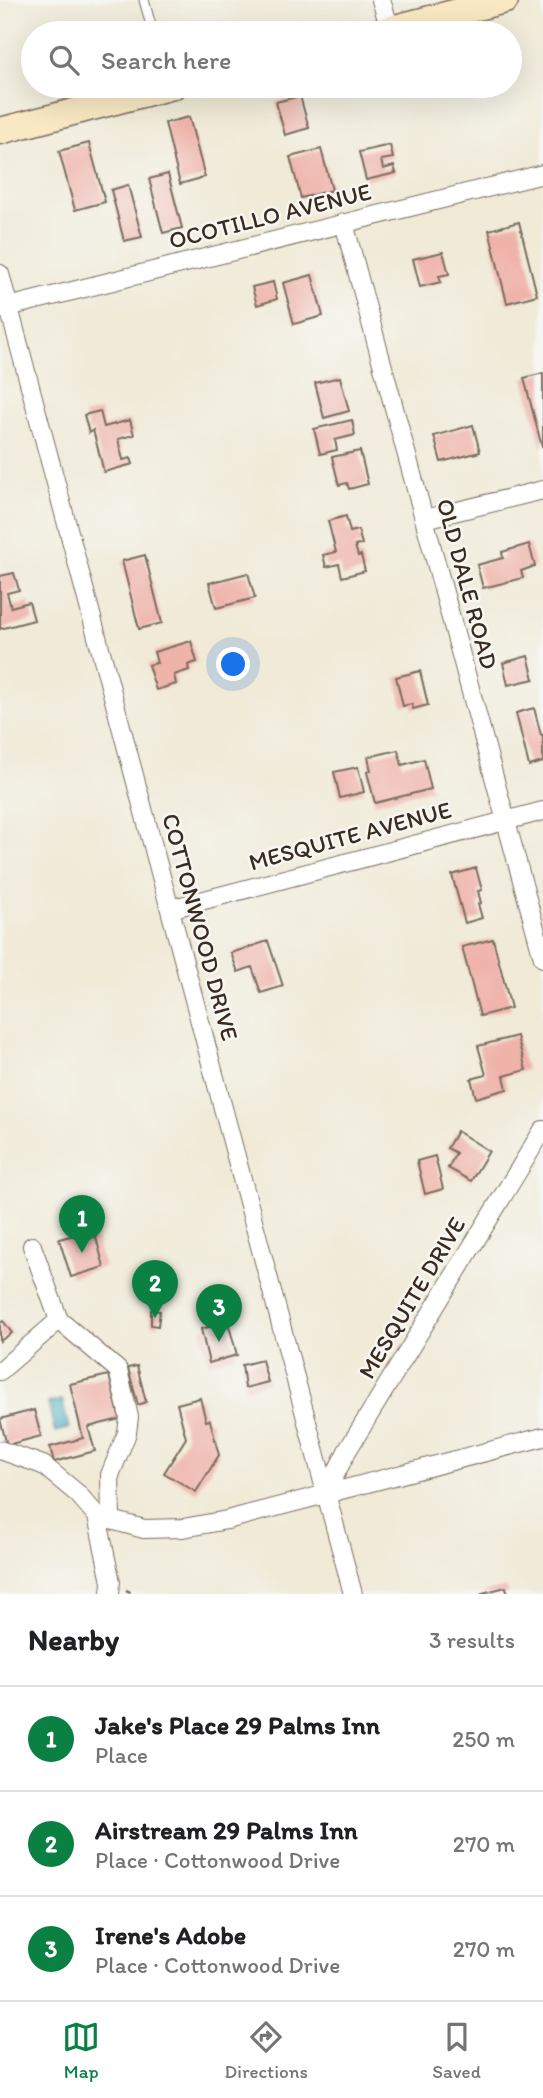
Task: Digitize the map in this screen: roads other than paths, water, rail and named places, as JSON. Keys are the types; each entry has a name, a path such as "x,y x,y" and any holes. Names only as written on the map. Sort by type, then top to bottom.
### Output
{"street":[{"path":"382,0 382,21"},
{"path":"422,21 505,0"},
{"path":"0,131 125,98"},
{"name":"OCOTILLO AVENUE","path":"5,308 543,174"},
{"name":"OLD DALE ROAD","path":"344,223 543,958"},
{"name":"COTTONWOOD DRIVE","path":"0,274 5,308 170,909 353,1594"},
{"path":"425,519 543,490"},
{"name":"MESQUITE AVENUE","path":"170,909 543,811"},
{"name":"MESQUITE DRIVE","path":"326,1493 347,1451 543,1130"},
{"path":"33,1246 59,1320 118,1370 130,1417 127,1433 110,1475 104,1518 110,1594"},
{"path":"0,1371 59,1320"},
{"path":"0,1450 43,1465 104,1518 144,1529 183,1528 228,1520 543,1437"}],"lane":[{"path":"144,0 150,21"}],"water":[{"path":"62,1400 69,1428 55,1432 48,1403"}],"place":[{"name":"Jake's Place 29 Palms Inn","path":"82,1253"},
{"name":"Airstream 29 Palms Inn","path":"155,1318"},
{"name":"Irene's Adobe","path":"219,1342"}]}
